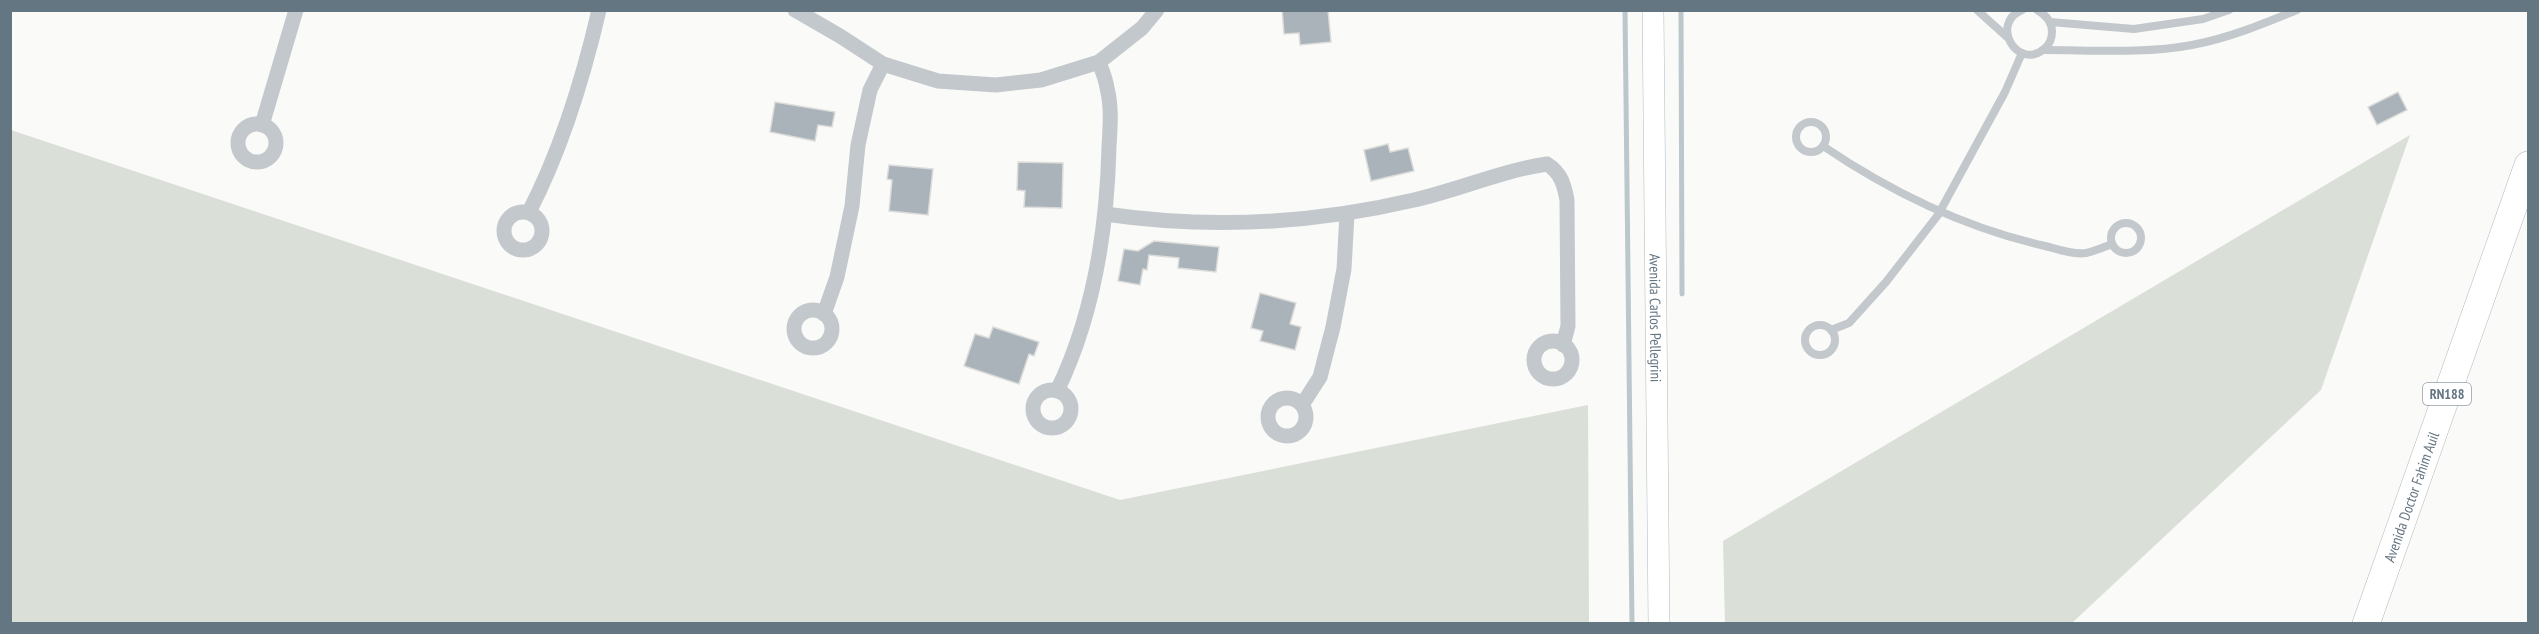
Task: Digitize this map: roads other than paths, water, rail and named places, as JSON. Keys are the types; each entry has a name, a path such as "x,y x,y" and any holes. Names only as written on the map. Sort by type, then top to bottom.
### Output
{"highway":[{"name":"Avenida Doctor Fahim Auil","path":"2366,624 2529,165"}],"main road":[{"name":"Avenida Carlos Pellegrini","path":"1653,10 1659,624"}],"street":[{"path":"262,125 297,10"},
{"path":"529,212 542,188 586,67 599,10"},
{"path":"795,10 884,64 938,81 996,85 1041,80 1099,62 1142,28 1157,10"},
{"path":"1057,391 1074,357 1088,306 1105,214 1110,122 1108,89 1099,62"},
{"path":"824,314 837,277 852,206 858,145 870,90 884,64"},
{"path":"1105,214 1157,222 1221,224 1347,213 1413,200 1479,183 1527,167 1547,164 1557,171 1564,183 1568,200 1568,326 1563,345"},
{"path":"1302,405 1320,377 1332,327 1344,269 1347,213"}],"lane":[{"path":"1977,10 2022,53 2037,54 2043,50 2052,37 2050,22 2037,10"},
{"path":"2007,38 2008,23 2012,16 2022,10"},
{"path":"2050,22 2134,29 2203,19 2229,10"},
{"path":"2043,50 2129,50 2190,45 2244,32 2297,10"},
{"path":"1831,330 1849,323 1886,282 1940,211 2005,92 2022,53"},
{"path":"1808,122 1818,124 1826,135 1824,146 1811,153 1803,150 1797,142 1797,132 1808,122"},
{"path":"1824,146 1861,172 1970,225 2022,241 2066,251 2084,253 2112,244"},
{"path":"2128,223 2139,231 2141,241 2132,252 2122,253 2112,244 2112,232 2119,225 2128,223"},
{"path":"1822,325 1831,330 1835,338 1830,351 1820,356 1808,349 1805,339 1812,327 1822,325"}],"waterway":[{"path":"1625,10 1632,624"},
{"path":"1681,10 1682,294"}]}
